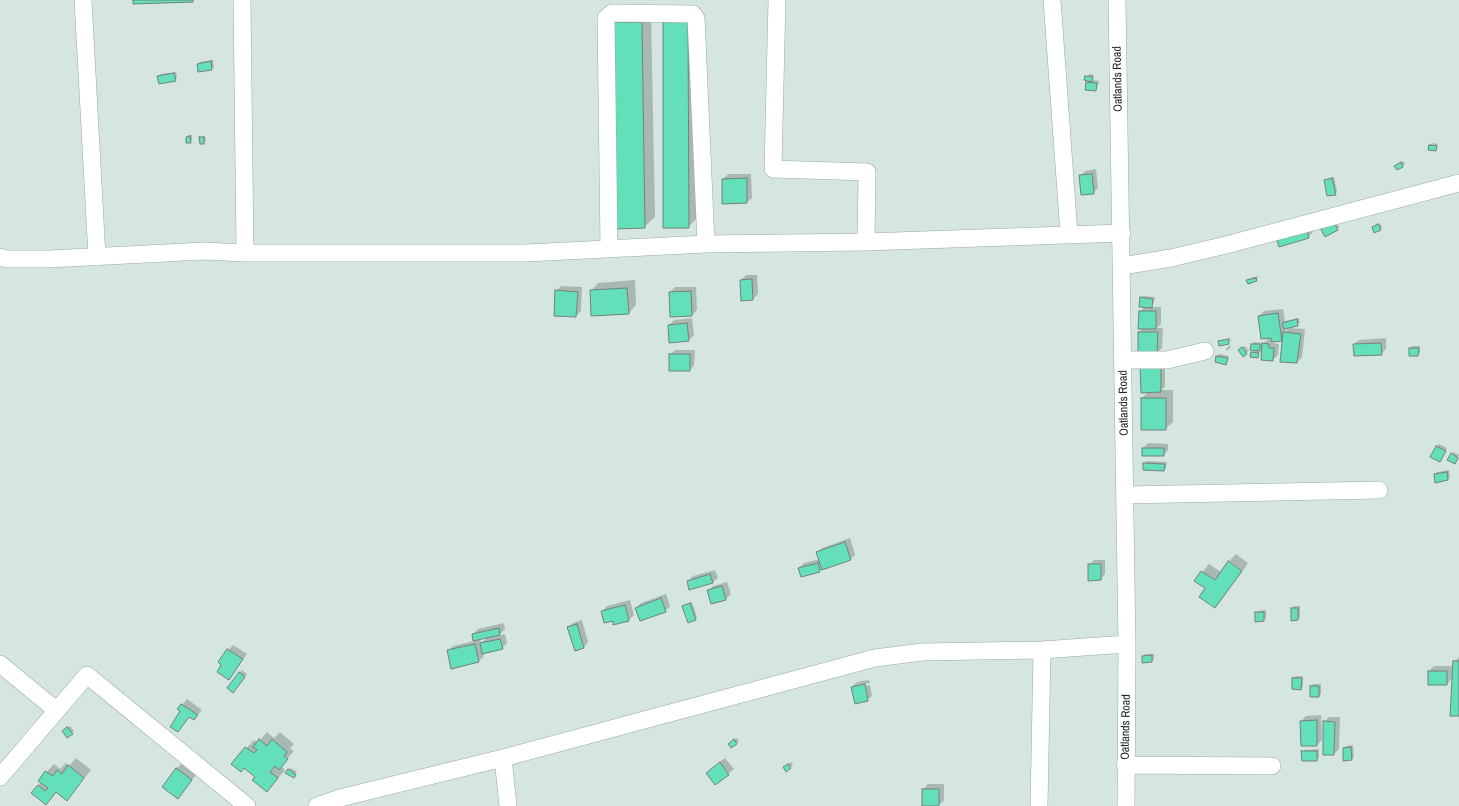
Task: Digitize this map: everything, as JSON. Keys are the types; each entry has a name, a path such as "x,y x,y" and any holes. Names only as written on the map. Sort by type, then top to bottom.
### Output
{"street":[{"path":"83,0 97,257"},
{"path":"242,0 245,253"},
{"path":"777,0 773,169 867,172 866,242"},
{"path":"1052,0 1069,234"},
{"name":"Oatlands Road","path":"1117,0 1122,233 1127,644 1125,765 1126,806"},
{"path":"609,248 606,18 612,13 693,14 696,18 706,244"},
{"path":"1122,266 1171,258 1219,247 1459,183"},
{"path":"0,257 6,259 97,257 204,251 245,253 526,253 706,244 866,242 1122,233"},
{"path":"1123,360 1167,360 1205,351"},
{"path":"1125,495 1380,490"},
{"path":"317,806 340,798 503,758 875,658 922,652 1042,650 1127,644"},
{"path":"1039,806 1042,650"},
{"path":"0,664 56,710"},
{"path":"0,777 87,675 247,806"},
{"path":"503,758 508,806"},
{"path":"1125,765 1272,766"}],"building":[{"path":"133,0 193,0 193,2 133,4"},
{"path":"613,22 642,22 645,228 616,229"},
{"path":"663,22 688,22 689,228 663,228"},
{"path":"211,61 212,70 198,72 197,64"},
{"path":"174,73 176,81 159,84 157,76"},
{"path":"1085,76 1093,77 1092,82 1084,80"},
{"path":"1086,82 1097,83 1096,91 1085,90"},
{"path":"190,136 191,143 186,143 186,137"},
{"path":"199,137 204,137 204,144 200,144"},
{"path":"1429,145 1437,146 1436,151 1428,150"},
{"path":"1401,162 1403,167 1397,170 1394,166"},
{"path":"1092,174 1094,194 1081,195 1079,175"},
{"path":"747,178 747,203 722,204 722,179"},
{"path":"1332,178 1336,195 1327,196 1324,180"},
{"path":"1333,221 1338,230 1325,237 1320,228"},
{"path":"1378,224 1381,230 1374,233 1372,227"},
{"path":"1307,230 1309,238 1279,247 1276,238"},
{"path":"1256,278 1257,281 1248,284 1246,280"},
{"path":"752,279 753,300 741,301 740,280"},
{"path":"627,288 629,314 591,316 590,290"},
{"path":"555,290 578,292 576,317 554,316"},
{"path":"691,291 692,316 670,317 669,292"},
{"path":"1140,297 1153,299 1152,308 1139,307"},
{"path":"1139,311 1156,311 1156,329 1138,329"},
{"path":"1278,313 1282,341 1272,342 1271,338 1261,339 1258,316"},
{"path":"1297,319 1298,326 1284,329 1282,323"},
{"path":"687,323 689,341 669,343 668,325"},
{"path":"1138,332 1158,332 1157,354 1138,353"},
{"path":"1283,332 1301,334 1297,363 1280,362"},
{"path":"1228,339 1229,344 1219,346 1218,341"},
{"path":"1262,343 1269,344 1269,348 1274,348 1273,361 1261,360"},
{"path":"1381,343 1382,355 1354,356 1353,344"},
{"path":"1251,344 1260,344 1260,351 1250,350"},
{"path":"1242,347 1247,354 1243,357 1238,350"},
{"path":"1409,348 1419,348 1418,356 1409,356"},
{"path":"1251,352 1259,353 1258,358 1250,357"},
{"path":"669,354 690,354 690,371 669,371"},
{"path":"1216,356 1228,358 1226,365 1215,362"},
{"path":"1161,365 1161,392 1141,393 1140,366"},
{"path":"1141,398 1166,398 1166,430 1141,430"},
{"path":"1436,446 1446,451 1440,462 1430,457"},
{"path":"1142,448 1164,448 1164,456 1142,456"},
{"path":"1451,453 1458,458 1455,464 1447,460"},
{"path":"1143,463 1165,464 1164,471 1143,470"},
{"path":"1447,472 1448,480 1435,483 1434,474"},
{"path":"845,542 851,560 822,570 816,552"},
{"path":"1228,561 1242,571 1215,608 1199,597 1205,588 1194,581 1201,571 1215,580"},
{"path":"818,563 820,572 801,577 798,568"},
{"path":"1088,564 1101,564 1101,580 1088,581"},
{"path":"710,574 713,583 689,590 687,581"},
{"path":"722,586 726,600 711,604 707,590"},
{"path":"661,598 666,612 640,621 635,608"},
{"path":"690,603 696,620 688,623 682,606"},
{"path":"625,605 629,621 613,625 613,621 604,623 601,611"},
{"path":"1291,608 1298,608 1298,620 1291,621"},
{"path":"1255,612 1264,612 1264,621 1255,622"},
{"path":"577,624 584,648 575,651 567,627"},
{"path":"499,628 500,635 473,641 472,634"},
{"path":"500,639 503,649 482,654 480,643"},
{"path":"475,644 479,662 451,669 447,650"},
{"path":"227,649 243,659 229,680 217,672 221,665 218,662"},
{"path":"1152,655 1152,662 1142,663 1142,656"},
{"path":"1453,661 1459,661 1459,716 1450,716"},
{"path":"1428,671 1447,671 1447,685 1428,685"},
{"path":"239,672 245,677 233,693 227,688"},
{"path":"1292,678 1302,678 1301,690 1292,689"},
{"path":"865,684 868,701 855,704 851,687"},
{"path":"1310,686 1319,686 1319,697 1310,697"},
{"path":"181,704 198,715 194,720 189,717 178,732 170,727 180,711 177,709"},
{"path":"1317,720 1317,746 1301,746 1300,721"},
{"path":"1323,721 1335,722 1334,755 1323,755"},
{"path":"67,727 73,734 67,738 62,731"},
{"path":"259,739 267,746 272,739 287,752 284,756 288,759 279,770 275,766 270,772 278,778 267,792 252,780 255,777 244,768 241,772 231,764 245,747 254,753 257,750 253,747"},
{"path":"734,739 737,744 731,748 728,744"},
{"path":"1351,747 1352,760 1343,761 1343,748"},
{"path":"1301,751 1317,751 1317,761 1302,761"},
{"path":"720,762 729,775 715,785 706,773"},
{"path":"788,764 791,768 786,772 783,767"},
{"path":"68,765 84,778 67,801 56,792 46,805 31,793 38,785 45,791 48,788 38,781 45,771 53,776 57,770 62,774"},
{"path":"176,768 192,780 178,799 162,787"},
{"path":"288,769 296,775 294,778 285,773"},
{"path":"922,789 939,789 939,806 922,806"}]}
